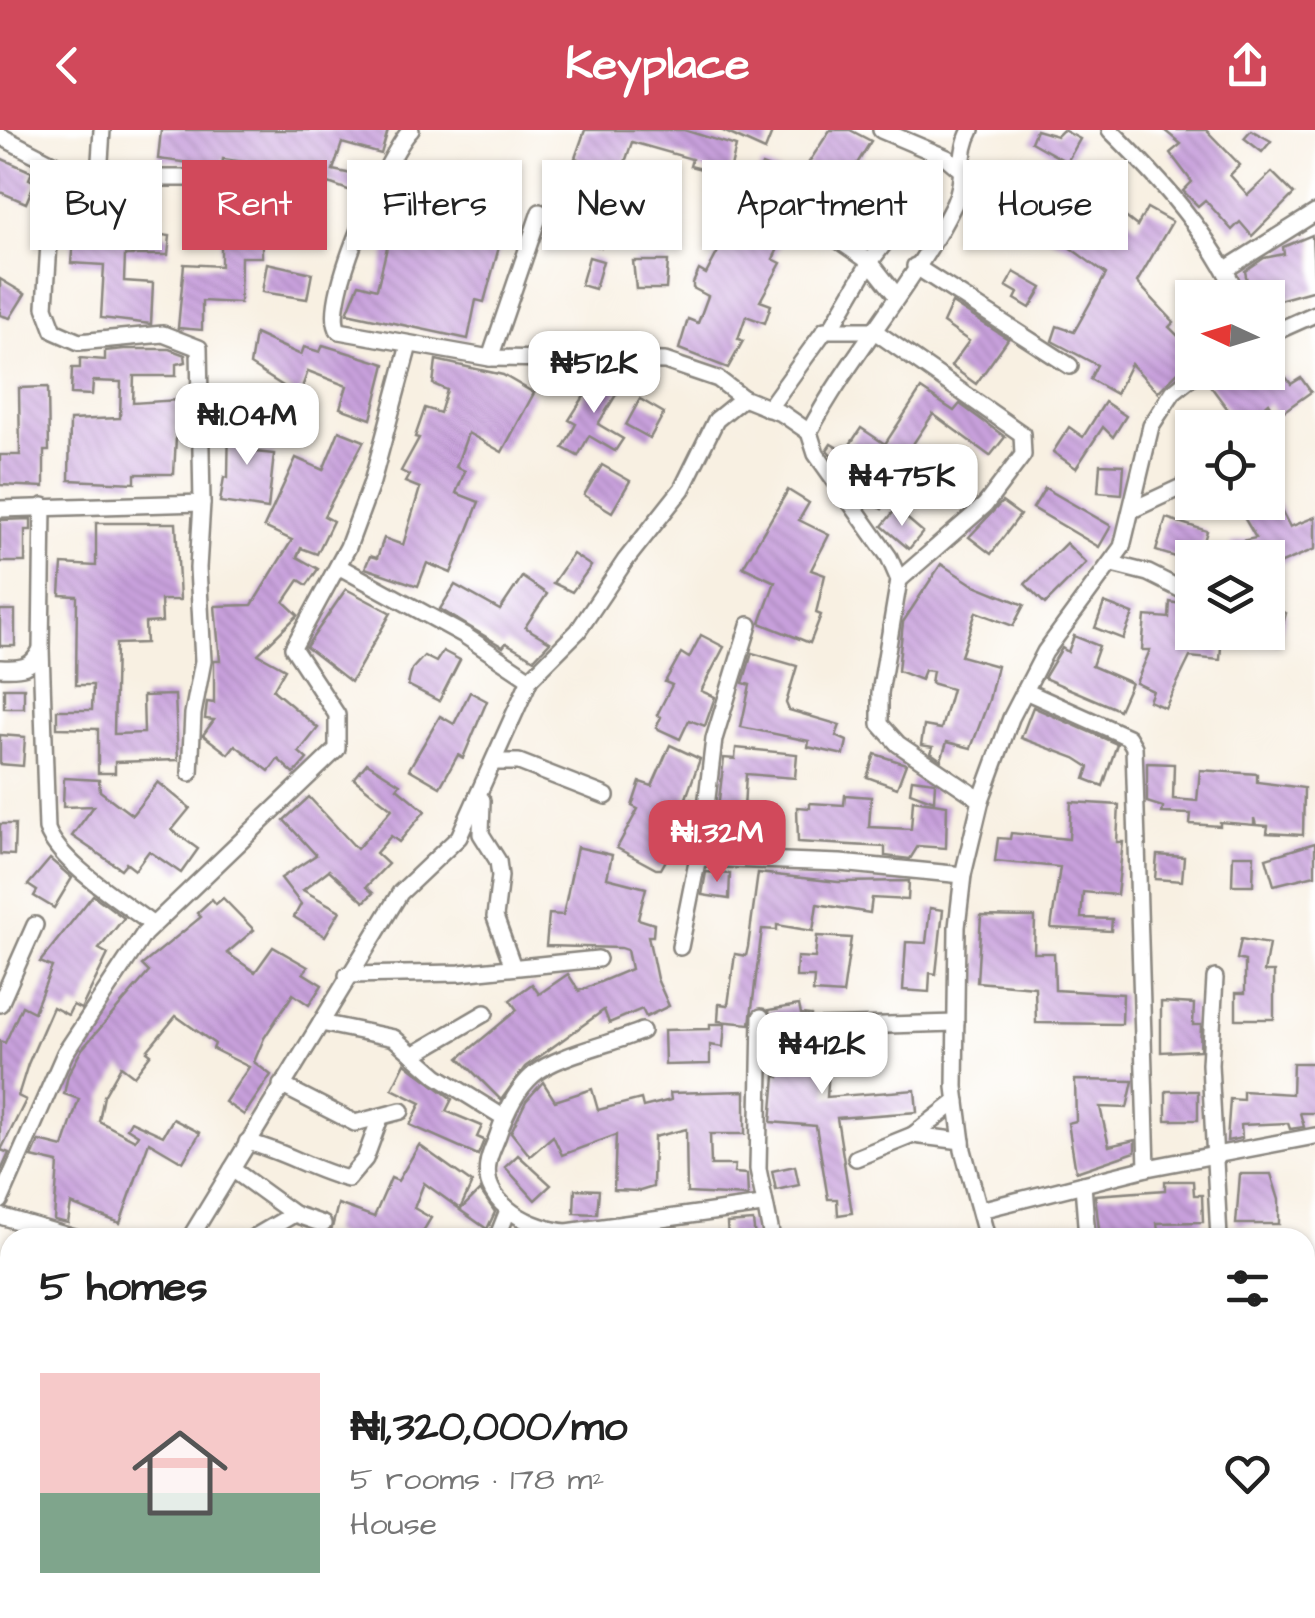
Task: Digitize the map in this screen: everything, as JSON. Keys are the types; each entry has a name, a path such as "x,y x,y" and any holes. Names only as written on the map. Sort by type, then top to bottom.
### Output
{"street":[{"path":"100,160 102,130"},
{"path":"411,130 399,142 378,194 362,219 332,309 339,331 490,358 665,361 718,379 743,398 809,432 816,454 890,556 900,580 880,693 880,724 898,744 981,800"},
{"path":"881,130 948,158 961,170"},
{"path":"943,222 956,200 971,130"},
{"path":"1110,130 1175,200 1231,280"},
{"path":"0,136 49,160"},
{"path":"490,358 540,212"},
{"path":"1226,269 1315,212"},
{"path":"48,250 45,307 49,324 61,336 79,342 163,334 199,348 202,503 198,580 204,662 192,714 190,773"},
{"path":"853,250 870,262 896,295"},
{"path":"768,409 832,327 879,250"},
{"path":"809,432 832,388 926,250"},
{"path":"915,266 1070,366"},
{"path":"1285,327 1315,314"},
{"path":"832,327 853,333 873,330 1005,420 1022,434 1026,445 1023,455 985,505 900,580"},
{"path":"0,1201 65,1053 107,986 153,926 337,750 337,715 293,648 338,566 372,482 409,345"},
{"path":"984,1228 962,1141 957,1101 957,926 963,876 981,800 1024,691 1045,652 1112,564 1134,509 1151,426 1176,390"},
{"path":"196,1228 400,893 459,837 530,680 578,631 624,561 682,490 716,420 743,398"},
{"path":"1134,509 1175,490"},
{"path":"0,509 202,503"},
{"path":"43,506 45,800 52,842 153,926"},
{"path":"1112,564 1148,573 1175,586"},
{"path":"338,566 464,635 530,680"},
{"path":"680,947 699,858 714,739 750,625"},
{"path":"0,668 21,670 34,663 41,648"},
{"path":"1024,691 1128,737 1134,747 1147,1168"},
{"path":"496,762 519,762 606,796"},
{"path":"480,790 482,834 498,861 500,876 495,916 498,934 513,967"},
{"path":"699,858 840,863 963,876"},
{"path":"0,1004 36,925"},
{"path":"347,975 460,973 598,959"},
{"path":"1215,978 1210,1064 1219,1228"},
{"path":"413,1055 484,1013"},
{"path":"761,1017 758,1169 769,1228"},
{"path":"321,1023 384,1034 437,1076 503,1117"},
{"path":"818,1027 956,1024"},
{"path":"542,1228 507,1212 487,1170 503,1117 532,1076 550,1064 642,1031"},
{"path":"282,1085 355,1123 401,1110"},
{"path":"856,1158 913,1135 957,1101"},
{"path":"247,1142 283,1150 320,1172 348,1180 364,1159 380,1118"},
{"path":"913,1135 962,1141"},
{"path":"980,1210 1147,1168 1315,1136"},
{"path":"232,1169 294,1214 323,1224"},
{"path":"1083,1184 1087,1228"},
{"path":"596,1228 762,1205"},
{"path":"501,1228 507,1212"},
{"path":"270,1228 294,1214"},
{"path":"0,1216 41,1228"}],"building":[{"path":"161,130 388,130 381,154 342,143 333,170 347,173 347,190 327,182 327,160 158,159"},
{"path":"585,130 684,130 736,146 733,160 702,160 702,169 690,166 692,159 632,142 626,160 575,158"},
{"path":"721,130 773,130 765,150"},
{"path":"830,130 850,130 871,141 859,160 810,160"},
{"path":"1036,130 1057,136 1063,130 1080,139 1068,160 1031,142"},
{"path":"1164,130 1206,130 1240,165 1230,175 1248,195 1272,172 1294,194 1252,236 1240,222 1232,230 1205,200 1198,206 1183,191 1192,182 1170,153 1181,144"},
{"path":"1251,130 1271,141 1262,152 1244,138"},
{"path":"0,158 30,171 26,203 0,192"},
{"path":"1147,208 1172,222 1137,282 1174,322 1169,327 1175,333 1175,375 1158,392 1131,364 1116,394 1090,379 1097,365 1052,341 1057,326 1074,332 1106,274 1073,250 1128,250 1128,219 1137,226"},
{"path":"162,235 170,236 168,255 125,255 124,281 153,283 151,324 101,318 104,265 71,263 72,250 162,250"},
{"path":"1312,235 1315,290 1285,298 1285,280 1247,280 1245,271 1264,258 1284,254 1283,247"},
{"path":"221,250 262,250 262,257 241,257 240,303 202,301 202,330 178,328 184,264 221,266"},
{"path":"386,250 498,250 484,302 476,300 468,339 347,313 359,284 377,289"},
{"path":"719,250 777,250 773,259 781,263 760,301 771,305 765,323 746,316 738,339 743,341 728,368 679,349 688,319 698,323 708,296 693,288 699,270 706,274"},
{"path":"589,257 603,261 595,289 581,285"},
{"path":"633,261 668,261 666,289 636,289"},
{"path":"267,263 312,273 307,299 262,292"},
{"path":"1014,272 1042,288 1030,308 1015,299 1018,293 1006,286"},
{"path":"0,279 25,294 10,318 0,315"},
{"path":"952,303 1008,339 976,384 951,366 969,341 943,323"},
{"path":"255,334 301,355 304,347 320,352 323,345 385,364 371,419 340,408 347,386 308,371 299,396 250,365"},
{"path":"169,349 185,355 186,362 176,364 176,376 134,376 133,403 178,400 174,474 135,474 135,483 69,480 70,420 120,418 121,382 93,381 92,395 71,394 72,368 80,368 80,358 105,360 105,351"},
{"path":"436,360 503,375 534,393 502,452 468,433 456,467 465,471 456,493 479,502 451,573 427,563 418,586 365,568 370,556 377,558 384,538 403,545 420,488 405,482 409,475 401,471 419,438 415,437 425,408 440,413 447,390 433,384"},
{"path":"600,371 622,385 598,424 623,439 615,451 589,436 578,456 563,448 576,424 569,420"},
{"path":"1285,376 1291,384 1301,378 1311,392 1285,410 1273,410 1269,403 1261,410 1228,410 1213,390 1285,390"},
{"path":"48,387 49,451 44,451 44,487 0,485 0,455 20,455 19,388"},
{"path":"921,389 954,411 960,404 1005,437 990,456 933,414 903,459 911,464 882,509 861,498 853,486 855,482 827,450 831,444 845,452 861,428 885,444"},
{"path":"640,399 664,413 650,438 626,425"},
{"path":"1105,402 1126,416 1113,437 1103,427 1076,468 1053,452 1069,427 1083,437"},
{"path":"254,419 256,452 274,454 268,509 220,502 224,477 228,478 229,420"},
{"path":"339,431 364,441 324,516 333,521 317,554 301,548 297,557 318,569 307,585 299,580 284,602 298,615 258,654 285,669 273,690 318,728 299,752 307,759 294,774 278,759 269,771 235,745 228,754 203,735 214,720 205,719 207,702 214,703 214,661 220,661 215,606 252,605 292,540 264,527 296,458 323,470"},
{"path":"1100,464 1124,465 1122,494 1098,492"},
{"path":"602,465 630,481 612,512 584,495"},
{"path":"1045,488 1111,526 1099,547 1033,508"},
{"path":"788,490 809,503 799,520 829,535 811,570 825,575 816,613 821,615 810,643 760,623 775,582 743,567"},
{"path":"1002,502 1020,515 991,554 969,537"},
{"path":"896,509 923,532 909,549 882,526"},
{"path":"1285,517 1290,527 1315,517 1315,549 1285,562 1285,540 1246,540 1256,538 1246,520"},
{"path":"1166,518 1207,531 1204,540 1175,540 1175,557 1156,551"},
{"path":"31,519 31,530 25,530 25,562 0,562 0,520"},
{"path":"96,523 176,523 180,600 161,600 162,622 145,623 146,643 116,644 114,734 144,733 143,696 175,695 178,760 115,762 115,773 98,773 98,729 57,728 57,710 92,710 93,685 76,685 77,596 60,595 62,564 96,566"},
{"path":"1066,543 1086,563 1045,604 1025,584"},
{"path":"573,554 591,566 572,592 553,583"},
{"path":"941,564 972,584 1024,605 1013,626 976,612 961,656 997,666 989,700 971,748 947,742 941,760 931,753 933,747 921,745 924,726 941,729 952,689 931,683 933,671 925,670 921,680 898,671 903,622"},
{"path":"522,577 547,594 525,627 550,642 534,659 506,643 503,647 440,609 455,585 500,610"},
{"path":"346,589 391,613 351,682 306,647"},
{"path":"1170,602 1175,603 1175,650 1221,650 1220,660 1190,657 1165,708 1149,701 1153,691 1136,683 1150,650 1142,650 1145,616 1169,618"},
{"path":"1104,603 1133,614 1123,639 1095,628"},
{"path":"0,610 15,610 15,646 0,646"},
{"path":"701,635 724,647 701,691 715,697 705,726 689,720 680,739 656,728 661,717 657,715 672,685 665,682 681,653 689,658"},
{"path":"1074,636 1099,646 1092,666 1131,683 1119,710 1044,678 1062,648 1068,652"},
{"path":"443,651 460,660 439,701 408,685 412,669 424,656 436,662"},
{"path":"752,653 797,666 786,703 789,710 840,725 836,736 847,741 844,755 808,747 809,741 741,727 750,685 743,683"},
{"path":"4,688 24,688 24,708 4,708"},
{"path":"470,692 487,701 463,758 458,755 440,787 409,769 440,716 454,724"},
{"path":"1033,707 1117,744 1103,786 1085,779 1089,767 1075,758 1021,738"},
{"path":"0,735 25,737 23,766 0,764"},
{"path":"670,745 700,759 686,798 692,800 678,839 661,869 656,869 617,848 638,809 632,806 640,782 652,786"},
{"path":"736,748 797,754 795,778 746,774 742,844 714,842 724,758 735,759"},
{"path":"875,754 906,764 897,788 867,777"},
{"path":"367,763 400,784 397,788 425,811 399,842 391,836 376,853 388,864 366,887 373,893 364,902 329,870 303,890 340,911 325,936 294,917 301,904 281,878 316,855 284,820 309,797 357,849 392,809 354,779"},
{"path":"1147,763 1174,764 1173,799 1197,801 1200,770 1257,774 1257,782 1304,788 1303,835 1267,833 1268,826 1256,825 1254,818 1254,825 1220,822 1220,826 1190,824 1191,814 1162,813 1163,807 1147,802"},
{"path":"64,778 99,780 100,791 132,815 158,782 190,808 172,830 198,849 181,873 149,851 135,870 126,863 121,869 72,836 94,806 63,807"},
{"path":"912,779 935,782 934,801 910,792"},
{"path":"845,795 871,797 869,827 911,829 913,800 947,805 946,848 918,846 910,859 885,856 885,847 798,842 797,807 810,808 810,803 844,805"},
{"path":"1071,802 1119,805 1117,842 1123,842 1117,895 1083,892 1081,918 1112,919 1111,931 1051,928 1060,867 995,861 998,838 1010,839 1011,833 1069,839"},
{"path":"0,824 15,824 14,855 0,854"},
{"path":"1315,843 1315,875 1274,885 1266,858"},
{"path":"577,847 612,855 607,878 646,888 638,919 654,924 653,936 648,936 657,979 669,1006 646,1017 642,1009 609,1023 604,1010 525,1067 501,1100 459,1058 517,1010 510,1000 532,984 539,994 568,974 579,991 631,969 627,950 621,948 546,946 549,914 563,915"},
{"path":"1157,855 1184,857 1182,881 1155,879"},
{"path":"1233,855 1254,855 1253,885 1232,885"},
{"path":"50,859 72,878 54,908 34,896 37,891 28,885"},
{"path":"706,872 730,874 729,899 702,895"},
{"path":"758,873 838,882 909,881 908,900 872,898 870,913 817,904 813,931 777,925 777,930 762,929 750,1024 718,1021 719,1004 728,1005 735,954 746,956"},
{"path":"93,895 124,918 99,949 108,954 81,1009 73,1005 68,1015 53,1007 28,1064 18,1096 26,1100 1,1150 9,1153 0,1173 0,1041 5,1043 22,1006 34,1012 52,967 40,962"},
{"path":"223,898 254,930 227,953 255,972 273,947 308,967 303,973 322,985 309,1005 293,994 264,1038 254,1062 271,1075 244,1115 225,1102 249,1067 213,1049 215,1044 176,1016 147,1051 151,1054 134,1076 121,1066 104,1096 99,1121 135,1140 138,1135 127,1128 131,1121 163,1136 173,1119 200,1133 183,1162 149,1142 120,1223 71,1204 68,1223 54,1220 58,1163 32,1157 39,1141 63,1147 79,1099 64,1094 68,1075 82,1049 149,972 142,965 201,917 197,913 212,899 216,904"},
{"path":"930,908 943,910 936,974 930,973 929,992 903,990 906,942 926,943"},
{"path":"981,916 1035,917 1034,953 1054,953 1055,990 1123,994 1122,1024 1036,1023 1035,987 977,982"},
{"path":"817,936 851,938 843,994 813,992 814,977 796,977 797,957 815,958"},
{"path":"1241,939 1269,944 1264,972 1274,972 1274,1019 1236,1019 1236,993 1245,993 1245,961 1237,959"},
{"path":"1161,1002 1194,1004 1193,1025 1201,1025 1200,1050 1161,1052"},
{"path":"799,1005 801,1014 811,1015 809,1040 831,1042 827,1097 915,1090 917,1112 837,1118 852,1213 838,1215 837,1199 828,1199 816,1126 771,1122 775,1076 779,1077 778,1022 772,1023 769,1010"},
{"path":"710,1024 725,1024 723,1047 710,1045 710,1064 665,1065 664,1030 710,1029"},
{"path":"405,1063 452,1099 446,1111 482,1126 477,1137 484,1140 478,1155 410,1125 421,1103 392,1089"},
{"path":"1293,1063 1315,1063 1315,1113 1300,1113 1304,1127 1290,1129 1288,1123 1241,1125 1242,1138 1227,1141 1230,1099 1243,1100 1243,1091 1292,1094"},
{"path":"1075,1080 1133,1081 1127,1108 1100,1107 1109,1146 1135,1140 1135,1152 1076,1172 1068,1123 1076,1121"},
{"path":"543,1082 555,1101 592,1089 598,1110 641,1099 643,1107 671,1100 670,1093 745,1091 745,1134 710,1134 711,1165 735,1165 734,1173 747,1174 748,1196 687,1193 686,1129 654,1137 653,1187 640,1191 614,1190 616,1135 562,1155 553,1136 530,1156 511,1132 526,1101"},
{"path":"1166,1091 1198,1091 1198,1120 1166,1120"},
{"path":"419,1145 472,1183 460,1209 424,1183 414,1208 431,1218 425,1228 332,1228 338,1204 374,1217 391,1178 398,1181"},
{"path":"518,1155 551,1185 535,1200 505,1167"},
{"path":"795,1166 799,1185 776,1190 772,1171"},
{"path":"1240,1174 1271,1174 1279,1200 1279,1224 1236,1224"},
{"path":"1165,1181 1193,1181 1194,1195 1202,1195 1203,1222 1157,1223 1158,1228 1099,1228 1095,1195 1165,1190"},
{"path":"575,1189 599,1190 597,1214 574,1213"},
{"path":"480,1190 495,1212 486,1228 460,1210"},
{"path":"753,1221 754,1228 727,1228 727,1223"}]}
